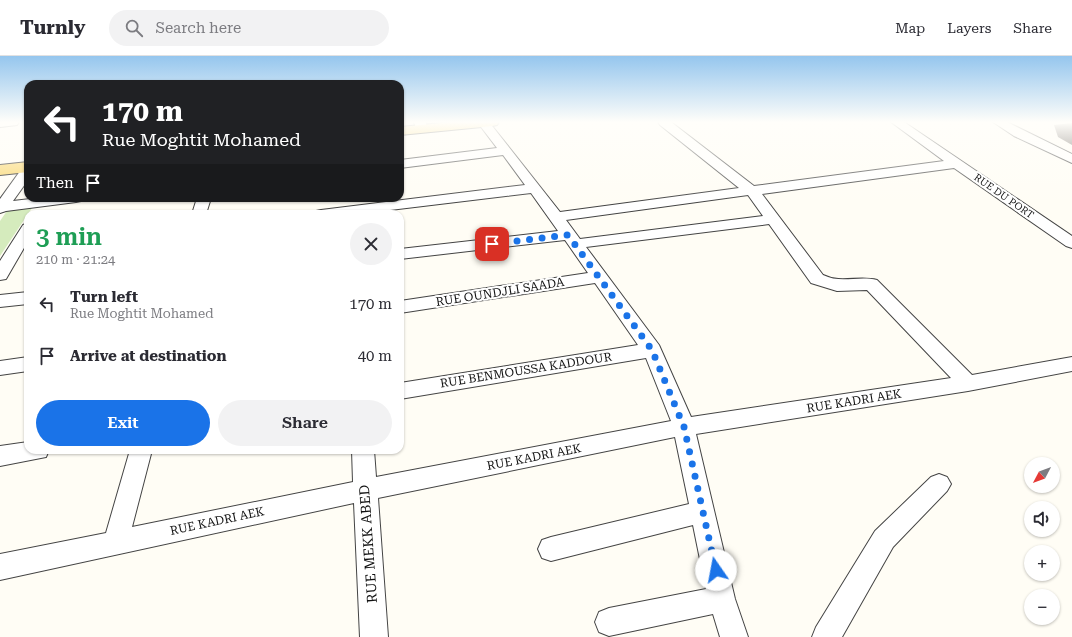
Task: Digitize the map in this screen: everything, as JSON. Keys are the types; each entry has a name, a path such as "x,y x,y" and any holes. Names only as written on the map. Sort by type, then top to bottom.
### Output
{"main road":[{"path":"0,170 24,168"}],"street":[{"path":"698,149 753,192 817,279 824,283 836,286 871,284 968,383"},
{"name":"RUE DU PORT","path":"937,149 1072,243"},
{"path":"1051,149 1072,159"},
{"path":"404,164 507,151 652,350 684,427 722,599 734,637"},
{"path":"556,217 753,192 958,163"},
{"path":"0,208 24,174"},
{"path":"342,210 535,188"},
{"path":"0,208 41,205 56,202"},
{"path":"404,254 773,219"},
{"path":"1054,230 1072,227"},
{"path":"0,275 22,248"},
{"name":"RUE OUNDJLI SAADA","path":"404,306 599,277"},
{"path":"0,301 24,298"},
{"name":"RUE BENMOUSSA KADDOUR","path":"404,390 652,350"},
{"name":"RUE KADRI AEK","path":"0,566 365,490 684,427 968,383 1072,364"},
{"path":"0,368 24,365"},
{"path":"0,456 24,452"},
{"path":"116,542 140,454"},
{"name":"RUE MEKK ABED","path":"363,454 374,637"},
{"path":"826,637 884,539 939,484"},
{"path":"551,549 703,512"},
{"path":"609,622 722,599"}],"green space":[{"path":"34,205 31,210 24,210 24,220 0,256 0,221 9,208"}],"route":[{"path":"492,244 568,235 652,350 684,427 716,570"}]}
